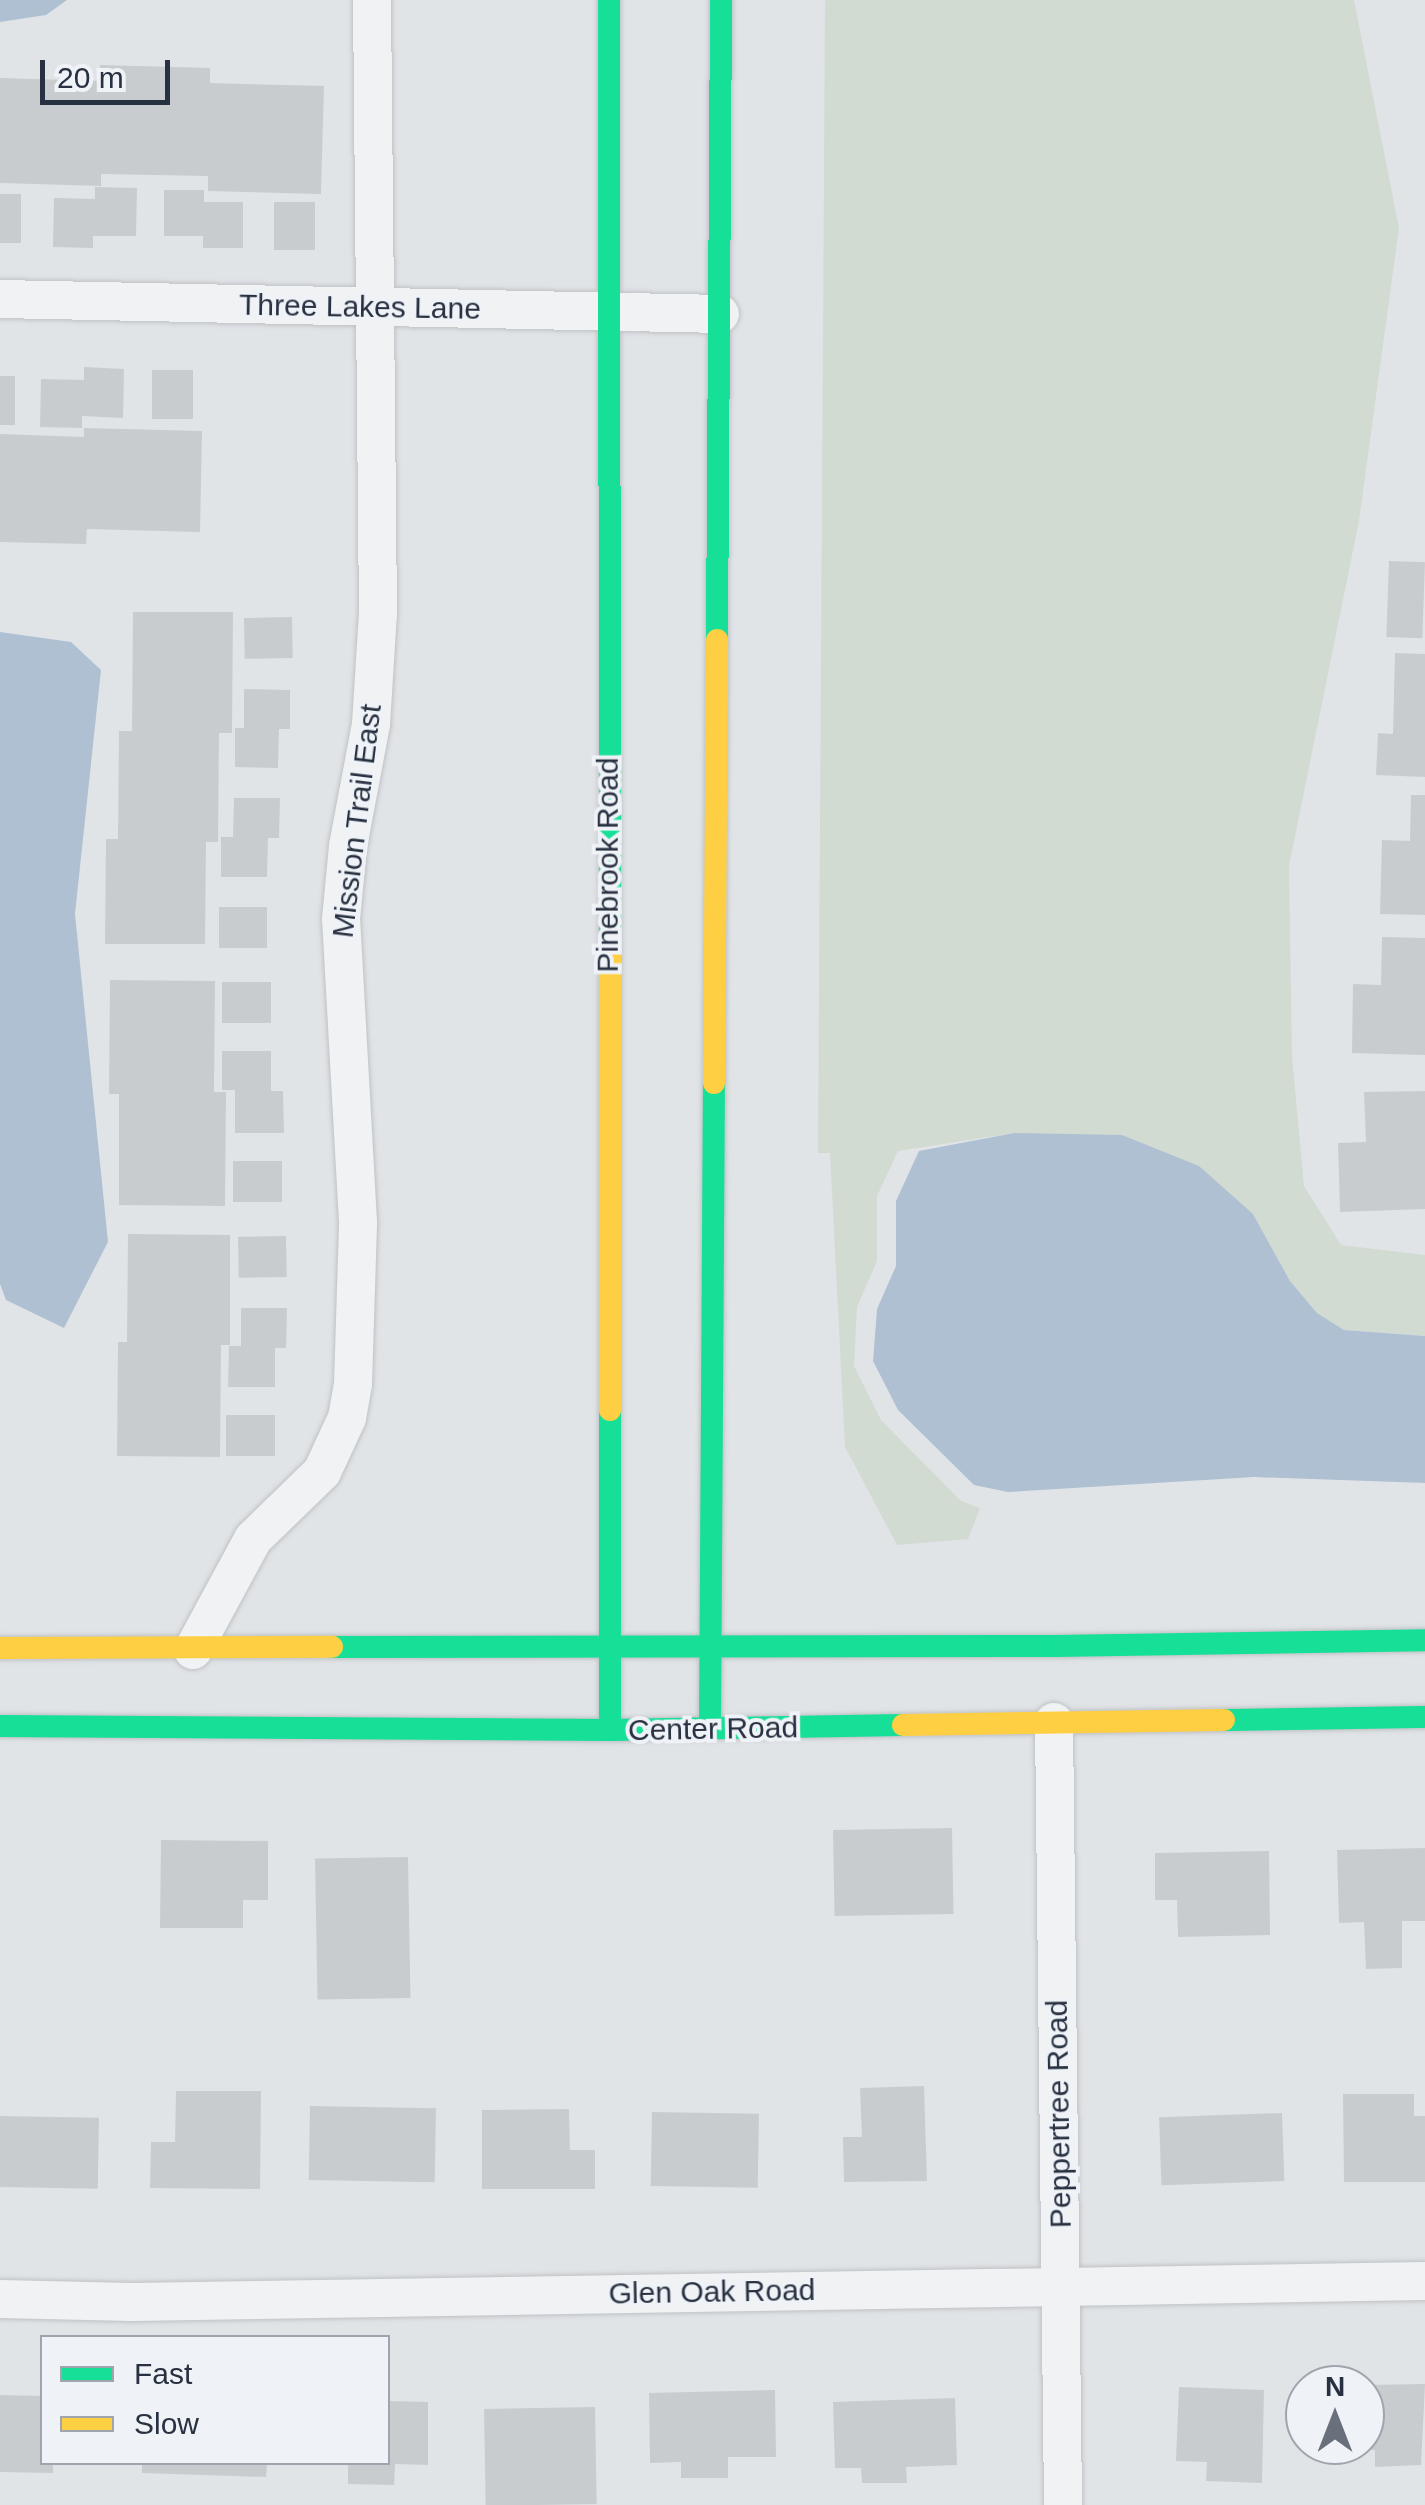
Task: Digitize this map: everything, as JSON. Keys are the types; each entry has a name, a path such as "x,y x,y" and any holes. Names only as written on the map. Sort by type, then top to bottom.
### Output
{"street":[{"name":"Mission Trail East","path":"193,1650 253,1539 322,1472 347,1418 353,1384 358,1222 340,919 374,688 378,306 372,0"},
{"name":"Pinebrook Road","path":"609,0 610,1730"},
{"path":"710,1729 721,0"},
{"name":"Three Lakes Lane","path":"0,299 720,314"},
{"path":"0,1648 710,1648 1425,1640"},
{"name":"Center Road","path":"0,1726 610,1730 1425,1717"},
{"name":"Peppertree Road","path":"1054,1722 1063,2505"},
{"name":"Glen Oak Road","path":"0,2299 132,2302 1425,2281"}],"shaded area":[{"path":"825,0 1354,0 1399,228 1359,521 1289,866 1292,1056 1304,1186 1341,1245 1425,1255 1425,1336 1344,1330 1317,1313 1290,1281 1253,1214 1014,1133 898,1151 877,1196 877,1261 857,1307 854,1366 881,1420 961,1501 980,1508 968,1539 897,1545 845,1447 830,1153 818,1153"}],"water":[{"path":"0,0 67,0 46,15 0,22"},
{"path":"0,632 71,642 101,670 75,914 108,1242 64,1328 6,1300 0,1284"},
{"path":"1014,1133 1122,1135 1199,1166 1253,1214 1290,1281 1317,1313 1344,1330 1425,1336 1425,1483 1254,1477 1008,1492 974,1485 898,1410 873,1361 877,1309 896,1266 896,1201 919,1151"}],"building":[{"path":"100,65 210,68 210,83 324,86 321,194 208,191 208,176 101,174 101,186 0,183 0,78 100,81"},
{"path":"95,187 137,188 136,236 93,236 93,248 53,247 54,198 95,199"},
{"path":"164,190 204,190 204,202 243,202 243,248 203,248 203,236 164,236"},
{"path":"0,194 21,194 21,243 0,243"},
{"path":"274,202 315,202 315,250 274,250"},
{"path":"84,367 124,369 123,418 82,416 82,428 40,427 41,379 84,380"},
{"path":"152,370 193,370 193,419 152,419"},
{"path":"0,376 15,376 15,425 0,425"},
{"path":"84,428 202,431 200,532 87,529 86,544 0,542 0,434 84,437"},
{"path":"1389,561 1425,562 1422,638 1386,637"},
{"path":"133,612 233,612 232,733 219,733 218,842 206,842 205,944 105,944 106,839 118,839 119,731 132,731"},
{"path":"292,617 293,658 245,659 244,618"},
{"path":"1395,653 1425,654 1425,777 1376,775 1378,733 1393,734"},
{"path":"244,689 290,690 290,729 279,729 278,768 235,767 235,728 244,728"},
{"path":"1411,795 1425,795 1425,915 1380,914 1382,840 1410,841"},
{"path":"234,798 280,798 279,838 268,838 267,877 221,877 221,837 233,837"},
{"path":"219,907 267,907 267,948 219,948"},
{"path":"1382,937 1425,938 1425,1055 1352,1053 1353,984 1381,985"},
{"path":"110,980 215,981 214,1092 226,1092 225,1206 119,1205 119,1094 109,1094"},
{"path":"222,982 271,982 271,1023 222,1023"},
{"path":"222,1051 271,1051 271,1091 283,1091 284,1133 235,1133 235,1090 222,1090"},
{"path":"1425,1091 1425,1209 1340,1212 1338,1143 1366,1142 1364,1092"},
{"path":"233,1161 282,1161 282,1202 233,1202"},
{"path":"128,1234 230,1235 230,1345 221,1345 220,1457 117,1456 118,1342 127,1342"},
{"path":"286,1236 287,1277 239,1278 238,1237"},
{"path":"241,1308 287,1308 286,1348 275,1348 275,1387 228,1387 229,1346 241,1346"},
{"path":"226,1415 275,1415 275,1456 226,1456"},
{"path":"952,1828 954,1914 835,1916 833,1830"},
{"path":"161,1840 268,1841 268,1900 243,1900 243,1928 160,1928"},
{"path":"1425,1848 1425,1921 1402,1921 1402,1968 1366,1969 1364,1922 1339,1923 1337,1850"},
{"path":"1269,1851 1270,1935 1178,1937 1177,1900 1155,1900 1155,1853"},
{"path":"408,1857 410,1998 317,2000 315,1859"},
{"path":"924,2086 927,2181 844,2182 843,2137 862,2137 860,2088"},
{"path":"176,2091 261,2091 260,2189 150,2188 151,2142 175,2142"},
{"path":"1343,2094 1414,2094 1414,2116 1425,2116 1425,2182 1344,2182"},
{"path":"310,2106 436,2108 435,2182 309,2180"},
{"path":"569,2109 570,2150 595,2150 595,2189 482,2189 482,2110"},
{"path":"652,2112 759,2114 758,2188 651,2186"},
{"path":"1282,2113 1284,2181 1161,2185 1159,2117"},
{"path":"0,2116 99,2118 98,2189 0,2187"},
{"path":"1425,2384 1421,2465 1375,2467 1385,2465 1385,2385"},
{"path":"1179,2387 1264,2390 1262,2483 1206,2481 1207,2462 1176,2461"},
{"path":"775,2390 776,2457 728,2457 728,2478 681,2478 681,2462 650,2463 649,2393"},
{"path":"0,2395 40,2396 40,2465 53,2465 53,2473 0,2472"},
{"path":"955,2398 957,2465 906,2467 907,2483 862,2483 861,2468 835,2468 833,2402"},
{"path":"390,2401 428,2402 428,2465 395,2464 394,2485 348,2484 348,2465 390,2465"},
{"path":"595,2407 597,2504 486,2505 484,2409"},
{"path":"142,2465 267,2465 266,2477 142,2473"}],"traffic: fast":[{"path":"609,0 610,953"},
{"path":"717,640 721,0"},
{"path":"710,1729 714,1083"},
{"path":"610,1410 610,1730"},
{"path":"332,1647 1055,1646 1425,1640"},
{"path":"1224,1720 1425,1717"},
{"path":"0,1726 610,1730 903,1725"}],"traffic: slow":[{"path":"714,1083 717,640"},
{"path":"610,953 610,1410"},
{"path":"0,1648 332,1647"},
{"path":"903,1725 1224,1720"}]}
